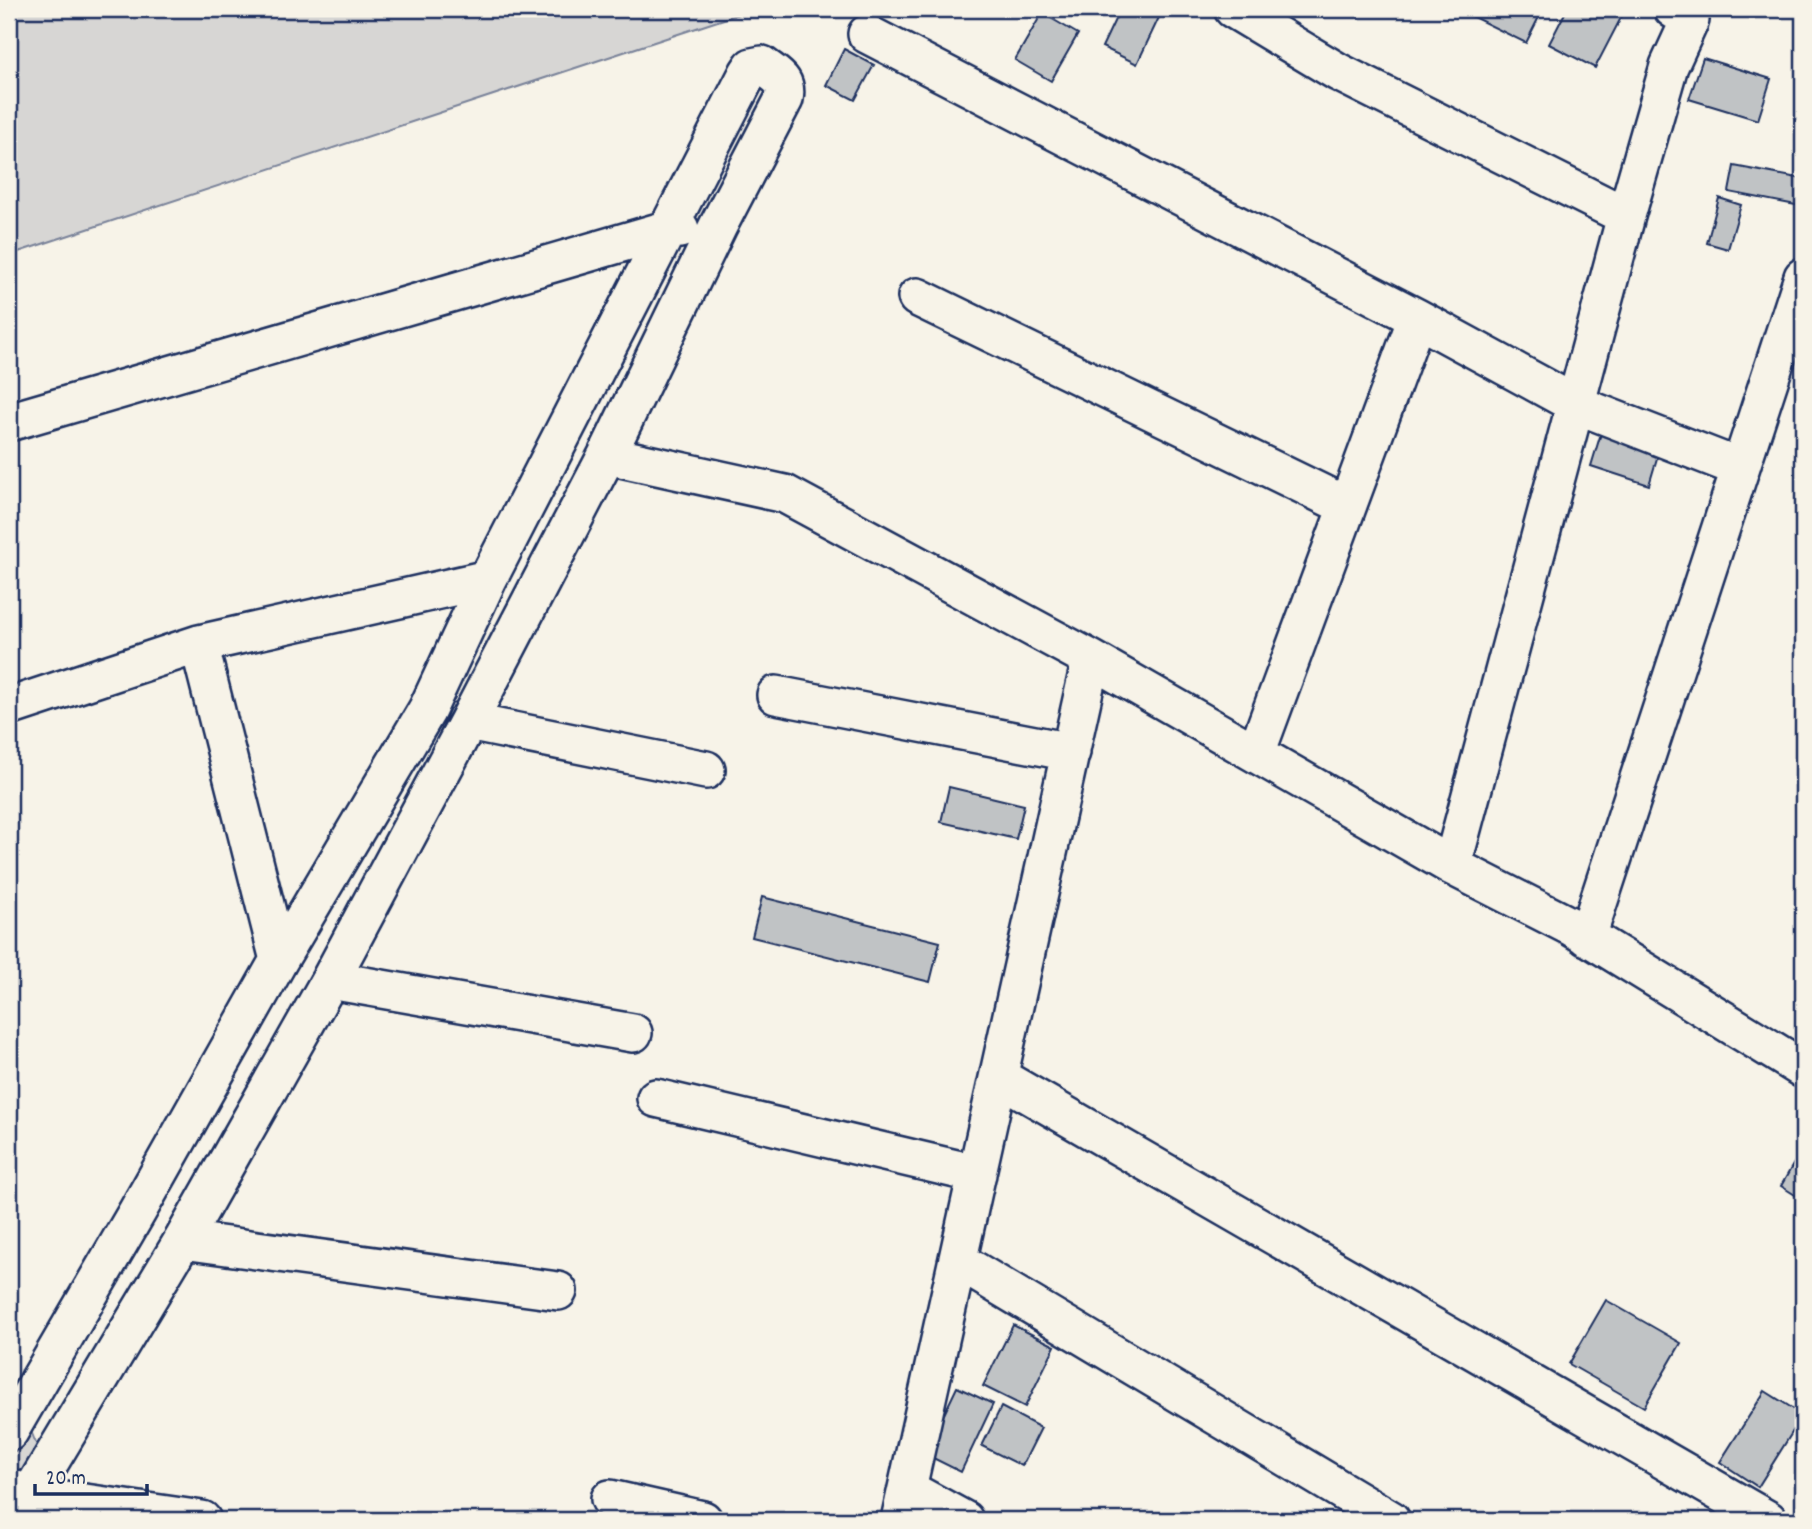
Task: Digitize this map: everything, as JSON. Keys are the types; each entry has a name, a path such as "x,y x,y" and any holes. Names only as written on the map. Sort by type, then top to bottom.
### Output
{"street":[{"path":"1233,9 1338,72 1626,216"},
{"path":"1452,866 1626,216 1669,66 1690,20 1673,9"},
{"path":"867,34 1417,318 1575,404 1740,468"},
{"path":"9,1432 279,960 427,710 488,579 666,230 748,73 752,67 762,65 782,81 785,86 784,99 718,226 607,456 330,980 183,1240 18,1501 202,1520"},
{"path":"9,422 666,230 718,226"},
{"path":"1587,937 1803,277"},
{"path":"917,297 1347,506"},
{"path":"1256,753 1417,318"},
{"path":"607,456 785,494 1091,659 1452,866 1587,937 1803,1069"},
{"path":"9,707 199,644 488,579"},
{"path":"199,644 279,960"},
{"path":"964,1520 904,1505 1091,659"},
{"path":"776,695 1071,752"},
{"path":"468,722 706,770"},
{"path":"330,980 633,1033"},
{"path":"999,1077 1768,1520"},
{"path":"656,1098 977,1174"},
{"path":"183,1240 558,1291"},
{"path":"958,1261 1391,1520"},
{"path":"610,1499 703,1520"}],"shaded area":[{"path":"9,9 754,9 9,255"},
{"path":"9,1376 47,1471 9,1520"}],"building":[{"path":"1120,9 1163,9 1137,64 1102,47"},
{"path":"1543,9 1526,43 1461,11"},
{"path":"1567,9 1618,9 1624,12 1595,68 1549,44"},
{"path":"1042,13 1078,34 1051,81 1015,60"},
{"path":"844,49 874,65 855,100 826,85"},
{"path":"1703,58 1771,79 1758,120 1689,99"},
{"path":"1734,166 1803,179 1801,206 1729,192"},
{"path":"1719,198 1741,205 1728,249 1707,243"},
{"path":"1602,430 1660,448 1649,485 1591,466"},
{"path":"949,787 1024,805 1016,839 941,822"},
{"path":"762,897 940,942 930,982 752,937"},
{"path":"1803,1147 1803,1200 1781,1186"},
{"path":"1606,1300 1681,1343 1644,1407 1569,1364"},
{"path":"1013,1325 1055,1346 1025,1407 983,1386"},
{"path":"957,1387 993,1404 961,1472 925,1454"},
{"path":"1765,1391 1803,1415 1758,1487 1720,1462"},
{"path":"1001,1407 1041,1428 1022,1466 982,1446"}]}
